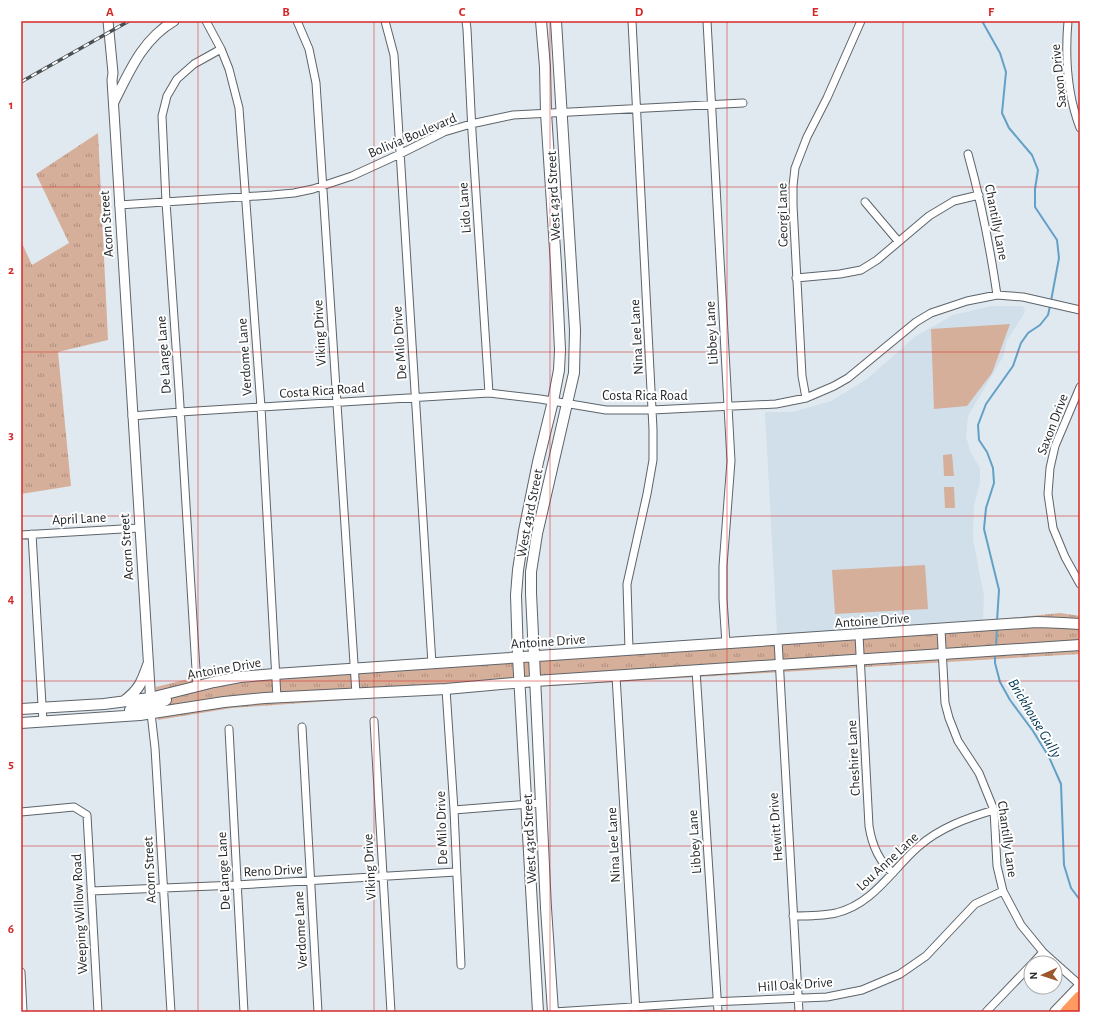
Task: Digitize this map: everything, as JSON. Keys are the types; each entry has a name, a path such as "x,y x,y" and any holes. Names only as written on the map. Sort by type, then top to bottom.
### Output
{"highway":[{"path":"1067,1012 1080,998"}],"main road":[{"name":"West 43rd Street","path":"538,1012 519,682 516,595 524,531 538,462 553,401 559,370 560,350 546,113 545,67 541,21"},
{"name":"West 43rd Street","path":"554,1012 546,908 531,572 536,534 574,374 575,330 556,21"},
{"path":"556,265 570,264"},
{"path":"524,531 536,534"},
{"name":"Antoine Drive","path":"151,706 171,698 177,691 240,677 518,657 986,627 1037,622 1063,622 1080,624"},
{"path":"21,723 107,718 151,706 446,690 519,682 1080,645"},
{"path":"123,701 132,695 142,683 148,665"},
{"path":"21,709 123,701 151,706"},
{"path":"533,909 546,908"},
{"path":"1055,1012 1080,986"}],"street":[{"name":"Acorn Street","path":"105,21 109,74 112,80"},
{"name":"Acorn Street","path":"108,21 113,73 112,80 132,416 148,665 155,748 171,1012"},
{"path":"114,102 134,61 148,43 167,25 174,21"},
{"name":"Verdome Lane","path":"206,21 221,49 229,69 239,108 261,407 277,698"},
{"name":"Viking Drive","path":"297,21 309,49 316,82 356,694"},
{"name":"De Milo Drive","path":"385,21 394,55 432,664"},
{"name":"Lido Lane","path":"466,21 471,124 489,393"},
{"name":"Nina Lee Lane","path":"628,650 627,584 653,460 652,410 632,21"},
{"name":"Libbey Lane","path":"707,21 731,461 722,599 726,644"},
{"name":"Georgi Lane","path":"806,398 802,376 792,205 795,168 807,137 827,98 861,21"},
{"name":"Saxon Drive","path":"1068,21 1066,44 1070,87 1080,128"},
{"name":"De Lange Lane","path":"197,686 166,202 162,116 168,96 177,79 194,64 221,49"},
{"name":"Bolivia Boulevard","path":"119,204 294,193 323,186 352,176 444,132 471,124 513,115 743,102"},
{"name":"Chantilly Lane","path":"968,154 979,195 991,252 996,295"},
{"path":"796,278 840,274 860,270 876,260 929,216 954,201 979,195"},
{"path":"865,202 898,242"},
{"name":"Costa Rica Road","path":"132,416 489,393 553,401 606,410 652,410 776,404 806,398 828,389 848,378 916,322 931,313 967,301 996,295 1023,297 1080,310"},
{"name":"Saxon Drive","path":"1080,387 1055,446 1050,468 1048,494 1053,528 1065,557 1080,584"},
{"name":"April Lane","path":"21,535 139,528"},
{"path":"32,534 44,722"},
{"name":"Chantilly Lane","path":"941,630 945,703 958,741 979,773 994,810 997,866 1003,891 1021,925 1043,952 1080,986"},
{"name":"Cheshire Lane","path":"859,635 870,832 877,855 886,867 893,873"},
{"name":"Hewitt Drive","path":"778,640 799,1012"},
{"name":"Libbey Lane","path":"696,670 718,1012"},
{"name":"Nina Lee Lane","path":"616,676 636,1010"},
{"name":"De Milo Drive","path":"446,690 454,810 461,965"},
{"name":"Viking Drive","path":"374,721 391,1012"},
{"name":"Verdome Lane","path":"302,727 318,1012"},
{"name":"De Lange Lane","path":"229,729 244,1012"},
{"path":"454,810 541,803"},
{"name":"Weeping Willow Road","path":"21,812 74,807 86,815 98,1012"},
{"name":"Lou Anne Lane","path":"793,916 836,913 856,906 873,894 918,847 933,836 961,820 994,810"},
{"name":"Reno Drive","path":"91,891 237,885 456,872"},
{"name":"Hill Oak Drive","path":"554,1012 636,1010 717,1001 827,997 862,990 900,974 926,956 975,904 1003,891"},
{"path":"1040,955 1043,952"},
{"path":"21,972 23,1012"},
{"path":"986,1012 1023,973"}],"shaded area":[{"path":"991,306 1023,306 1025,312 1007,340 1003,357 968,416 966,436 970,451 980,468 980,483 974,505 973,540 984,596 983,621 777,634 765,412 793,412 831,401 867,379 916,336 953,315"}],"green space":[{"path":"98,133 108,340 58,352 71,486 21,494 21,241 32,265 69,243 36,174"},
{"path":"1010,324 992,373 967,406 934,409 931,329"},
{"path":"952,454 954,476 944,476 943,455"},
{"path":"944,487 954,487 955,508 945,508"},
{"path":"925,565 928,609 835,614 832,570"},
{"path":"1060,613 1080,616 1080,654 484,690 232,708 158,720 156,687 208,674 983,621"}],"waterway":[{"name":"Brickhouse Gully","path":"982,21 1000,53 1006,72 1002,113 1009,128 1032,155 1038,170 1035,189 1035,207 1057,240 1059,258 1051,301"},
{"name":"Brickhouse Gully","path":"997,621 999,590 984,529 986,508 994,483 993,468 987,452 979,440 978,425 986,404 1013,366 1021,343 1028,333 1040,325 1048,315 1050,306"},
{"name":"Brickhouse Gully","path":"996,647 997,627"},
{"name":"Brickhouse Gully","path":"995,653 995,663 1000,682 1010,700 1033,731 1049,757 1061,784 1064,865 1071,888 1080,900"}],"railway":[{"path":"21,82 129,21"}]}
